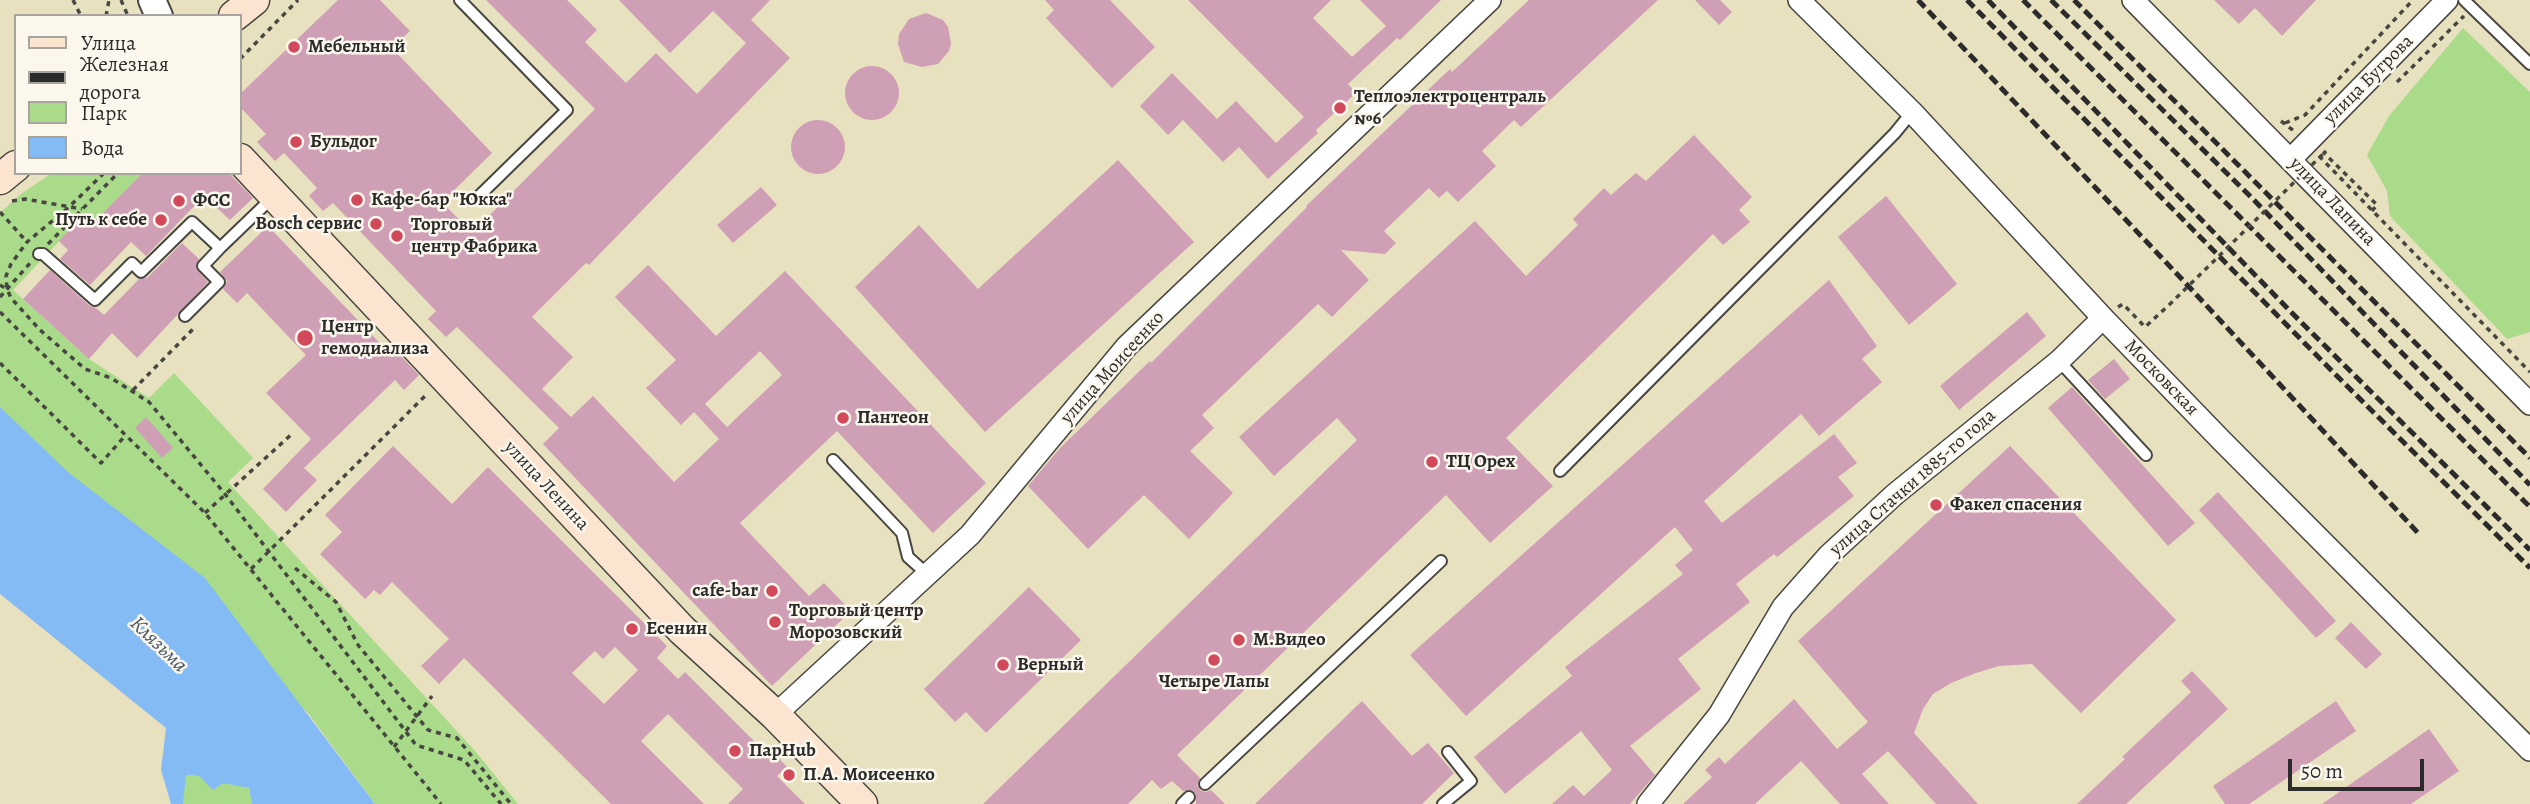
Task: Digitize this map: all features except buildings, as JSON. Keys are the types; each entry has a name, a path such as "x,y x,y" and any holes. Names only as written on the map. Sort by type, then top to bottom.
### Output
{"main road":[{"path":"236,14 254,0"},
{"name":"улица Ленина","path":"242,161 682,630 775,715 862,804"},
{"path":"4,190 14,170"}],"street":[{"name":"улица Моисеенко","path":"775,715 970,535 1127,346 1490,0"},
{"name":"Московская","path":"1799,0 1912,112 2106,321 2335,556 2530,750"},
{"name":"улица Лапина","path":"2133,0 2530,404"},
{"name":"улица Бугрова","path":"2290,160 2315,148 2447,0"},
{"name":"улица Стачки 1885-го года","path":"1648,804 1719,715 1783,607 1829,555 1894,495 2106,321"}],"lane":[{"path":"460,0 567,110 478,197"},
{"path":"2464,0 2530,64"},
{"path":"1560,471 1895,133 1912,112"},
{"path":"185,316 219,282 203,266 274,197"},
{"path":"38,254 43,254 95,300 132,263 141,272 192,222 220,248"},
{"path":"2059,360 2146,455"},
{"path":"832,460 902,533 908,556 926,574"},
{"path":"1205,784 1441,561"},
{"path":"1443,804 1471,781 1448,752"}],"path":[{"path":"242,57 298,0"},
{"path":"2285,123 2305,115 2413,0"},
{"path":"2277,119 2315,148 2377,205 2371,211"},
{"path":"2315,148 2371,211 2530,372"},
{"path":"2106,321 2123,304 2145,327 2315,148"},
{"path":"102,175 27,242 10,264 6,276 11,298 40,330 85,369 111,378 149,402 225,494 416,745 464,760 501,804"},
{"path":"0,297 116,175"},
{"path":"4,190 25,199 82,209"},
{"path":"0,212 27,242"},
{"path":"0,285 7,289"},
{"path":"0,312 205,513 441,804"},
{"path":"133,390 196,326"},
{"path":"0,363 100,463 125,436"},
{"path":"251,569 436,386"},
{"path":"205,513 293,433"},
{"path":"295,568 336,602 358,645 428,730 457,738 511,804"},
{"path":"394,747 432,695"}],"green space":[{"path":"2463,28 2530,92 2530,332 2507,339 2390,216 2387,191 2367,155 2389,116"},
{"path":"49,175 141,175 94,222 85,214 13,290 89,359 149,398 174,373 253,458 228,482 476,752 518,804 375,804 308,713 0,407 0,213 21,194"},
{"path":"185,775 249,788 252,804 183,804"}],"water":[{"name":"Клязьма","path":"0,407 69,473 205,578 375,804 252,804 249,788 223,783 213,790 199,776 186,775 183,804 171,804 161,770 166,728 0,594"}],"railway":[{"path":"1918,0 2419,534"},
{"path":"1967,0 2530,568"},
{"path":"1988,0 2293,314 2530,550"},
{"path":"2023,0 2530,507"},
{"path":"2051,0 2251,197 2530,485"},
{"path":"2074,0 2530,458"}],"place":[{"name":"Мебельный","path":"294,47"},
{"name":"Теплоэлектроцентраль №6","path":"1340,108"},
{"name":"Бульдог","path":"296,142"},
{"name":"Кафе-бар \"Юкка\"","path":"357,200"},
{"name":"ФСС","path":"179,201"},
{"name":"Путь к себе","path":"161,220"},
{"name":"Bosch сервис","path":"376,224"},
{"name":"Торговый центр Фабрика","path":"397,236"},
{"name":"Центр гемодиализа","path":"305,338"},
{"name":"Пантеон","path":"843,418"},
{"name":"ТЦ Орех","path":"1432,462"},
{"name":"Факел спасения","path":"1936,505"},
{"name":"cafe-bar","path":"772,591"},
{"name":"Торговый центр Морозовский","path":"775,622"},
{"name":"Есенин","path":"632,629"},
{"name":"М.Видео","path":"1239,640"},
{"name":"Четыре Лапы","path":"1214,660"},
{"name":"Верный","path":"1003,665"},
{"name":"ПарHub","path":"735,751"},
{"name":"П.А. Моисеенко","path":"789,775"}]}
